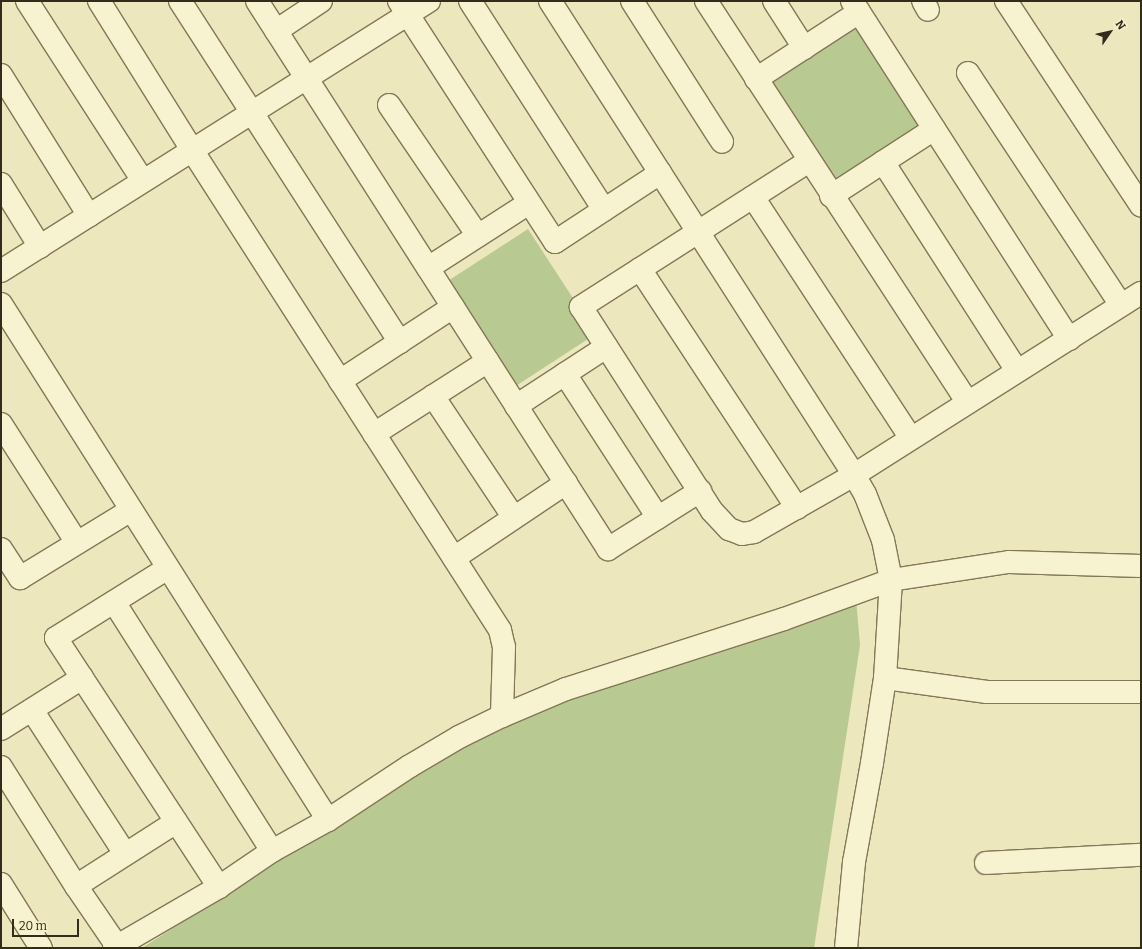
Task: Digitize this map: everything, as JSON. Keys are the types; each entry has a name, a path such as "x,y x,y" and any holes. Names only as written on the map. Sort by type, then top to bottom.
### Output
{"street":[{"path":"27,1 144,181"},
{"path":"99,1 192,150 500,630 504,647 502,716"},
{"path":"180,1 400,342"},
{"path":"257,1 608,549 700,491"},
{"path":"276,32 321,1"},
{"path":"1,272 307,78 404,8 429,1"},
{"path":"470,1 604,210"},
{"path":"550,1 854,475 868,500 883,540 891,580 885,678 872,764 854,862 846,948"},
{"path":"632,1 722,142"},
{"path":"706,1 831,196 966,402"},
{"path":"774,1 804,48"},
{"path":"1006,1 1141,206"},
{"path":"756,79 804,48 855,6 1069,339"},
{"path":"404,8 555,242 660,172"},
{"path":"968,73 1121,305"},
{"path":"1,75 89,216"},
{"path":"389,105 478,236"},
{"path":"831,196 934,129"},
{"path":"809,161 581,307 712,511 729,529 742,534 754,532 797,508 854,475 966,402 1069,339 1141,292"},
{"path":"883,162 1018,371"},
{"path":"1,184 40,247"},
{"path":"753,197 911,438"},
{"path":"428,268 529,203"},
{"path":"640,269 797,508"},
{"path":"1,304 328,820"},
{"path":"340,381 453,307"},
{"path":"516,406 606,347"},
{"path":"374,434 488,361"},
{"path":"565,374 658,518"},
{"path":"433,396 514,518"},
{"path":"1,424 77,543"},
{"path":"454,558 566,483"},
{"path":"1,548 20,578 131,510"},
{"path":"1,767 116,947 219,887 272,851 328,820 410,766 459,737 502,716 566,689 784,619 891,580 1010,562 1141,566"},
{"path":"168,568 56,638 219,887"},
{"path":"114,602 272,851"},
{"path":"1,729 82,678"},
{"path":"885,678 987,692 1141,692"},
{"path":"32,710 126,854"},
{"path":"76,886 176,822"},
{"path":"986,863 1141,855"},
{"path":"1,884 41,948"}],"green space":[{"path":"854,24 923,130 836,186 768,80"},
{"path":"528,229 596,334 510,390 442,285"},
{"path":"856,599 860,645 814,948 142,948 481,730"}]}
